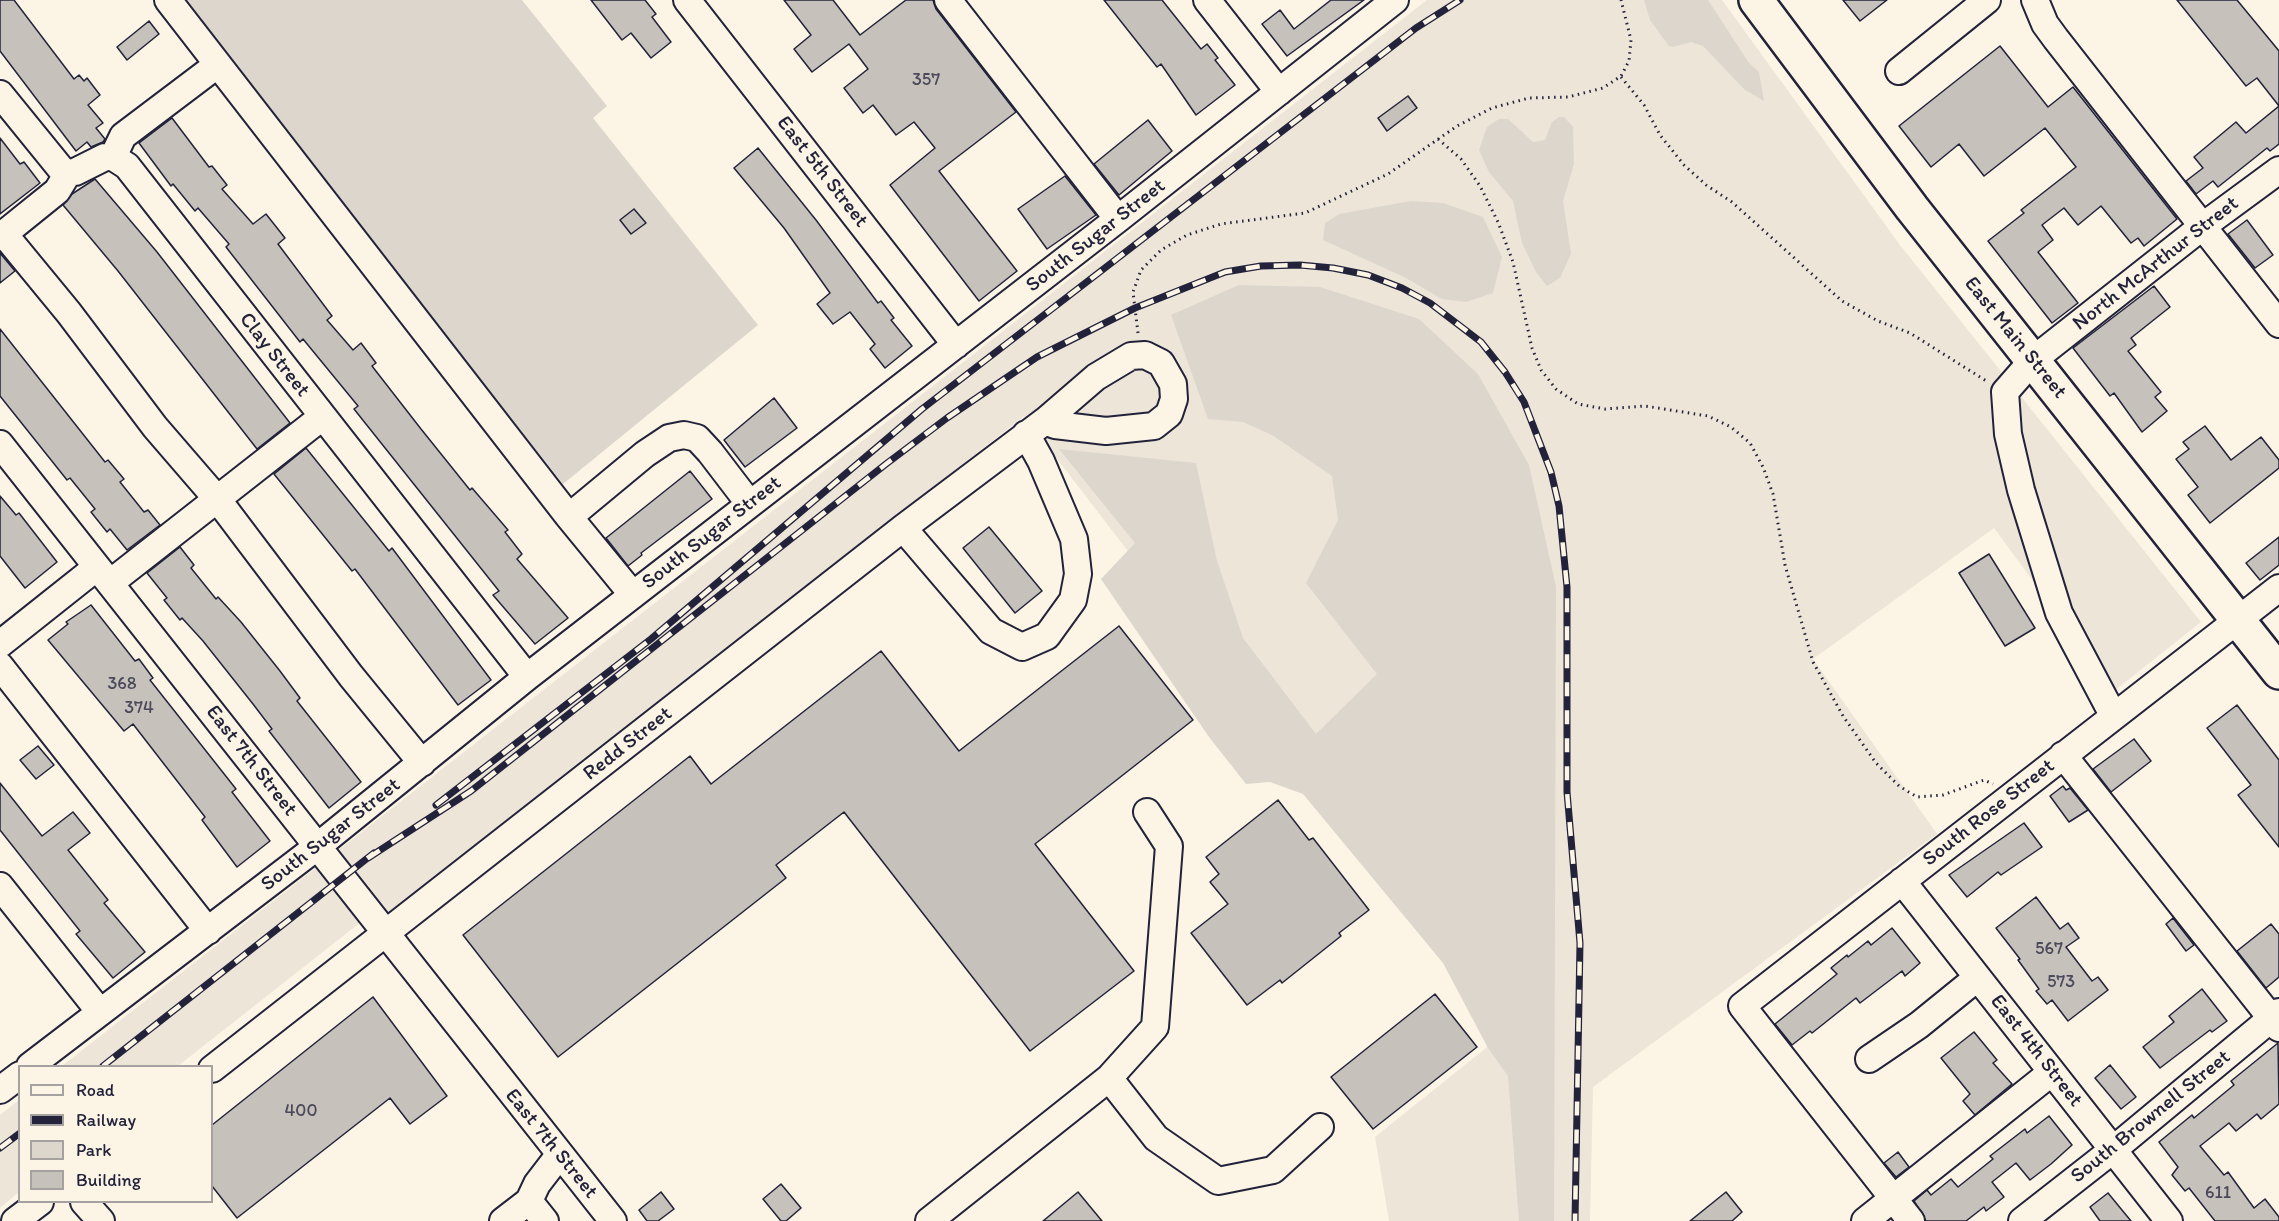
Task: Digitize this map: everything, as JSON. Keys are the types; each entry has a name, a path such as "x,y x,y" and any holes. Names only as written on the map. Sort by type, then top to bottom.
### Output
{"main road":[{"name":"East Main Street","path":"1756,0 1912,208 2279,672"}],"street":[{"path":"168,0 569,517 633,595"},
{"name":"East 5th Street","path":"687,0 956,345"},
{"path":"948,0 1118,219"},
{"path":"1207,0 1279,92"},
{"name":"South Sugar Street","path":"31,1065 318,846 527,677 1118,219 1395,0"},
{"path":"1899,71 1987,0"},
{"path":"2035,0 2045,24 2055,39 2279,324"},
{"path":"217,65 123,136 113,157 105,157 68,173 57,191 2,236 69,313 155,427 218,500 338,659 422,763"},
{"path":"0,94 54,164 68,173"},
{"name":"Clay Street","path":"113,157 127,166 527,677"},
{"name":"North McArthur Street","path":"2005,392 2033,360 2203,226 2279,170"},
{"path":"903,528 991,631 1022,647 1047,636 1073,600 1078,574 1074,539 1041,461 1035,427 1055,425 1106,431 1154,426 1169,414 1174,399 1173,384 1161,363 1145,355"},
{"name":"Redd Street","path":"213,1067 1035,427 1096,377 1131,356 1145,355"},
{"path":"2005,392 2008,434 2021,490 2059,613 2113,715"},
{"path":"0,644 218,500 322,417"},
{"path":"569,517 645,454 669,438 684,435 697,438 749,503"},
{"name":"East 7th Street","path":"0,444 613,1221"},
{"name":"South Rose Street","path":"1894,1199 1742,1006 2279,588"},
{"path":"0,666 208,931"},
{"path":"2063,755 2276,1019"},
{"path":"928,1221 1109,1078 1155,1027 1169,846 1147,812"},
{"name":"East 4th Street","path":"1902,882 2169,1221"},
{"path":"0,886 100,1012"},
{"path":"1869,1059 1919,1025 1977,978"},
{"name":"South Brownell Street","path":"2022,1221 2276,1019"},
{"path":"1865,1221 2052,1072"},
{"path":"0,1089 18,1076"},
{"path":"1109,1078 1156,1138 1218,1181 1273,1170 1320,1127"},
{"path":"503,1221 529,1201 537,1184 560,1154"},
{"path":"1894,1199 1911,1221"},
{"path":"529,1201 545,1221"},
{"path":"15,1221 39,1203"},
{"path":"85,1203 101,1221"}],"path":[{"path":"1145,355 1136,323 1133,292 1141,270 1161,250 1187,235 1221,224 1305,213 1388,174 1457,126 1492,108 1528,98 1568,97 1604,88 1621,76 1629,61 1631,40 1621,0"},
{"path":"1621,76 1644,105 1660,135 1684,165 1706,185 1732,202 1842,301 1878,321 1910,333 1964,369 2005,392"},
{"path":"1438,139 1461,159 1480,186 1498,222 1513,262 1526,310 1532,348 1541,370 1557,389 1578,404 1605,408 1645,406 1708,416 1731,427 1750,443 1763,467 1773,495 1785,565 1813,662 1843,716 1876,763 1899,786 1917,796 1943,795 1984,780 2014,793"}],"shaded area":[{"path":"1427,0 1722,0 1900,245 2201,622 2114,691 1994,528 1813,659 1937,834 1593,1087 1590,1221 1389,1221 1375,1137 1501,1036 1024,416 392,911 362,921 179,1065 63,1065"},
{"path":"18,1101 18,1193 0,1208 0,1115"}],"green space":[{"path":"182,0 522,0 607,106 593,118 758,325 563,484"},
{"path":"1644,0 1708,0 1749,63 1759,72 1764,101 1745,90 1703,46 1691,42 1669,46 1650,20"},
{"path":"1559,117 1564,117 1573,127 1574,164 1563,201 1571,254 1560,278 1547,286 1536,272 1522,243 1513,201 1489,172 1479,150 1487,127 1499,119 1508,119 1533,142 1545,140 1552,122"},
{"path":"1411,201 1443,203 1483,217 1502,257 1493,293 1466,302 1442,299 1406,278 1323,240 1325,223 1339,214"},
{"path":"1239,285 1320,287 1419,319 1478,374 1529,465 1556,587 1554,1221 1519,1221 1508,1076 1488,1048 1443,963 1303,794 1270,782 1246,784 1209,737 1101,579 1135,543 1059,449 1196,463 1217,561 1243,638 1316,734 1377,674 1306,583 1338,520 1332,476 1272,435 1243,422 1208,419 1171,315"}],"building":[{"path":"0,0 14,0 74,79 79,75 84,81 87,78 100,95 88,105 103,123 96,128 105,139 103,142 91,147 87,142 76,151 0,51"},
{"path":"591,0 645,0 656,14 652,17 671,42 651,58 631,33 622,40"},
{"path":"784,0 833,0 860,35 906,0 933,0 936,9 1016,112 939,171 1017,271 979,301 890,185 935,148 914,122 896,135 873,105 863,113 844,88 868,69 849,44 812,72 794,49 811,35"},
{"path":"1104,0 1162,0 1201,49 1207,44 1218,58 1215,60 1235,85 1196,115 1161,64 1157,67"},
{"path":"1331,0 1364,0 1287,56 1262,24 1280,10 1294,29"},
{"path":"1843,0 1887,0 1860,21"},
{"path":"2177,0 2237,0 2279,51 2279,106 2257,78 2246,86"},
{"path":"149,21 159,34 127,60 117,47"},
{"path":"2000,46 2048,107 2073,87 2177,219 2144,246 2138,238 2131,243 2101,206 2078,225 2064,208 2042,225 2053,240 2038,252 2078,303 2052,323 1988,241 2024,213 2021,210 2076,167 2045,128 1984,176 1959,144 1931,167 1899,126"},
{"path":"1408,96 1417,108 1387,131 1378,118"},
{"path":"2279,106 2279,144 2270,151 2267,148 2218,187 2213,181 2196,194 2186,181 2203,168 2194,157 2236,122 2246,133"},
{"path":"172,118 209,167 212,166 227,185 222,189 253,224 266,214 285,238 278,244 332,316 327,320 353,350 361,343 376,363 372,366 421,429 470,490 472,488 508,530 505,532 522,554 517,559 568,618 535,644 493,595 499,591 354,409 358,406 303,339 300,342 226,247 229,244 198,208 195,211 173,184 171,186 139,143"},
{"path":"1148,120 1172,151 1119,195 1094,164"},
{"path":"0,138 20,164 24,162 40,183 0,214"},
{"path":"758,148 878,303 881,301 894,318 891,320 912,346 885,368 870,349 875,344 850,312 833,324 817,304 830,293 784,228 734,168"},
{"path":"1065,176 1096,215 1047,249 1018,209"},
{"path":"95,179 157,252 290,423 257,449 118,271 63,205 72,194"},
{"path":"634,209 646,223 631,234 620,220"},
{"path":"2247,220 2273,255 2255,268 2228,234"},
{"path":"0,253 15,271 0,283"},
{"path":"2154,286 2170,307 2131,338 2136,345 2128,351 2161,392 2155,397 2167,411 2142,432 2114,393 2110,396 2073,348"},
{"path":"0,329 105,462 108,460 124,479 120,482 144,512 148,510 160,525 127,550 110,529 107,532 91,512 95,509 70,478 67,480 0,396"},
{"path":"774,398 797,428 745,467 724,440"},
{"path":"2205,426 2231,460 2261,437 2279,460 2279,468 2210,523 2188,495 2198,487 2176,459 2189,449 2183,442"},
{"path":"306,448 389,551 392,548 491,680 458,705 355,569 352,571 274,474"},
{"path":"690,471 712,499 641,553 642,555 628,566 606,538"},
{"path":"0,496 16,515 19,513 57,562 25,588 0,556"},
{"path":"989,527 1042,591 1015,613 963,548"},
{"path":"2279,537 2279,565 2260,580 2246,563"},
{"path":"180,547 194,565 191,568 216,599 218,597 241,622 280,671 300,698 297,701 361,782 329,808 269,731 272,729 253,704 203,641 182,618 180,620 164,600 167,598 147,573"},
{"path":"1989,554 2035,628 2005,646 1959,573"},
{"path":"91,605 135,661 139,659 153,678 150,680 236,789 232,792 270,841 237,867 202,820 205,817 133,724 124,731 48,640 68,624 66,622"},
{"path":"1119,626 1193,720 1035,844 1134,971 1030,1051 844,812 776,865 786,878 558,1057 463,935 690,756 711,784 881,651 959,751"},
{"path":"2237,705 2279,760 2279,847 2238,795 2251,785 2207,728"},
{"path":"2134,739 2151,761 2111,792 2093,769"},
{"path":"38,746 54,765 36,779 20,760"},
{"path":"0,783 42,836 73,812 90,833 68,850 108,900 104,903 145,952 113,978 76,934 80,931 0,830"},
{"path":"2063,786 2066,790 2070,788 2088,810 2069,822 2050,796"},
{"path":"1278,800 1309,840 1313,838 1369,910 1339,933 1341,936 1282,983 1280,980 1247,1005 1191,933 1228,904 1210,882 1219,874 1206,857"},
{"path":"2024,823 2042,847 2001,875 1998,872 1967,897 1949,875"},
{"path":"2036,897 2060,929 2068,923 2079,938 2066,947 2092,981 2098,977 2108,990 2068,1021 2052,1000 2047,1004 2036,991 2039,989 2018,960 2020,959 1996,928"},
{"path":"2173,918 2194,945 2186,951 2166,924"},
{"path":"2271,924 2279,934 2279,977 2266,988 2237,951"},
{"path":"1892,928 1920,963 1905,976 1902,971 1860,1003 1856,998 1812,1033 1810,1031 1792,1045 1775,1024 1837,974 1831,968 1868,941 1871,945"},
{"path":"2202,989 2227,1021 2212,1032 2210,1030 2160,1068 2143,1047 2174,1022 2169,1016"},
{"path":"1435,994 1477,1047 1373,1129 1331,1077"},
{"path":"373,997 447,1096 410,1124 390,1098 237,1218 213,1187 213,1124"},
{"path":"1974,1032 1997,1060 1993,1063 2012,1084 1975,1115 1963,1101 1970,1094 1941,1058"},
{"path":"2278,1043 2279,1104 2261,1119 2257,1114 2236,1131 2229,1123 2200,1146 2224,1175 2228,1172 2254,1208 2265,1199 2279,1217 2279,1221 2215,1221 2189,1188 2185,1191 2172,1175 2178,1167 2159,1142 2192,1115 2194,1118 2234,1085 2231,1081"},
{"path":"2110,1065 2136,1097 2121,1109 2095,1078"},
{"path":"2049,1116 2072,1145 2051,1164 2030,1180 2016,1163 1992,1182 2004,1197 1986,1211 1984,1207 1966,1221 1926,1221 1914,1201 1927,1190 1931,1195 1951,1179 1958,1187 1993,1159 1990,1156 2025,1129 2027,1133"},
{"path":"1898,1152 1909,1167 1896,1177 1884,1163"},
{"path":"781,1184 801,1208 786,1221 781,1221 763,1199"},
{"path":"661,1192 674,1209 658,1221 647,1221 639,1210"},
{"path":"1078,1192 1102,1221 1043,1221"},
{"path":"1726,1192 1742,1212 1732,1221 1690,1221"},
{"path":"2108,1193 2131,1221 2100,1221 2090,1207"}],"railway":[{"path":"436,805 651,639 922,409 1416,28 1460,0"},
{"path":"368,858 471,791 886,464 947,418 1037,357 1135,308 1225,272 1261,266 1300,265 1333,268 1368,275 1402,288 1430,303 1481,342 1505,372 1524,402 1551,472 1559,506 1567,587 1567,792 1580,943 1575,1221"},
{"path":"104,1065 374,853"},
{"path":"0,1148 18,1134"}]}
